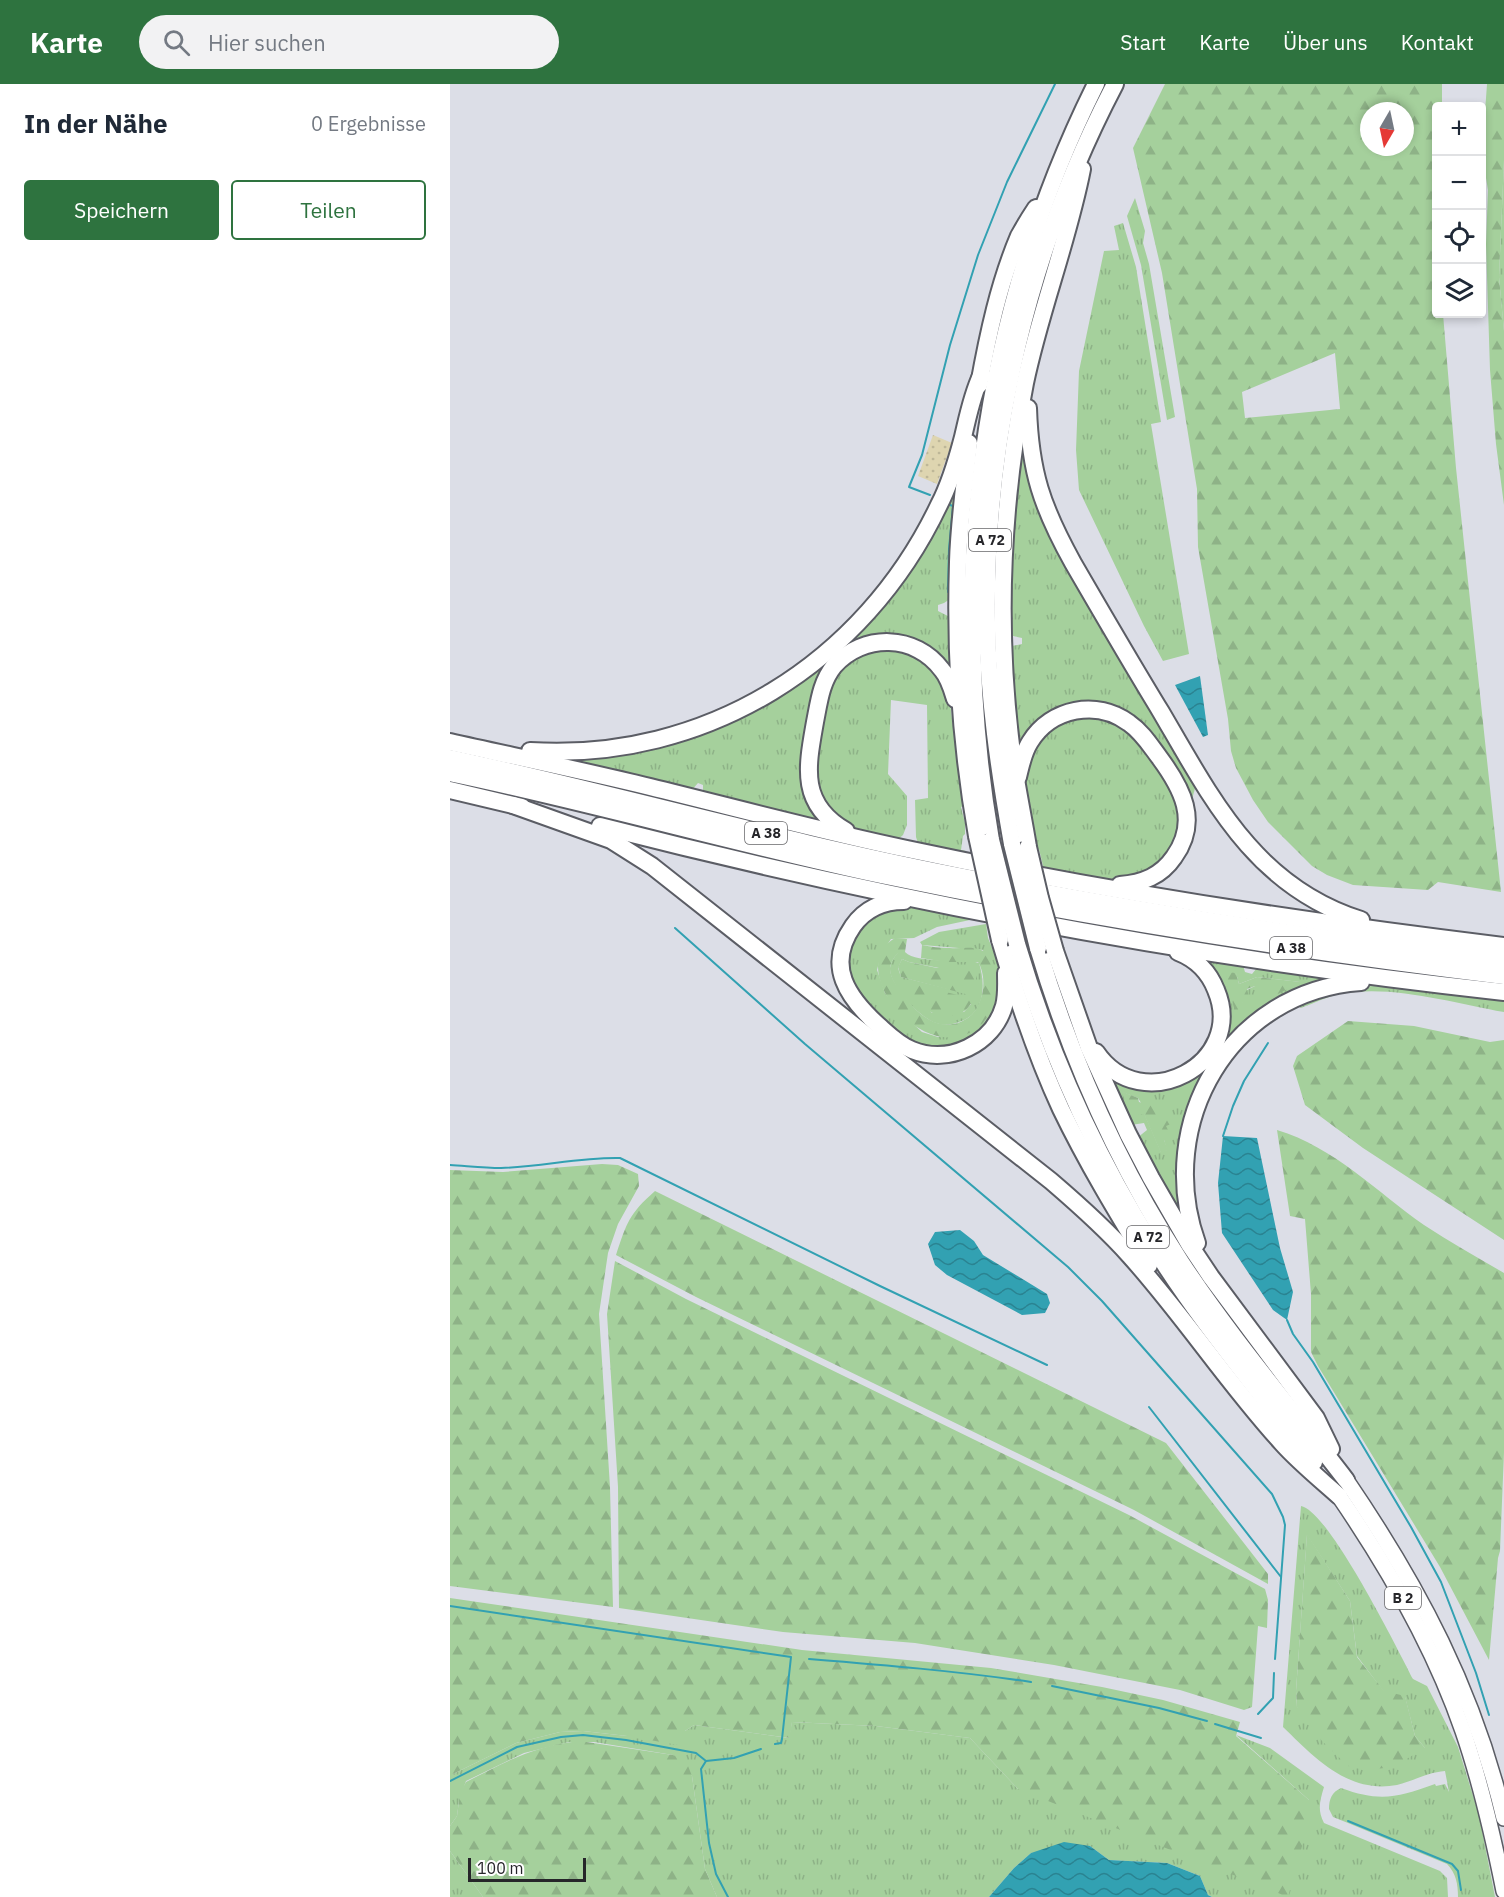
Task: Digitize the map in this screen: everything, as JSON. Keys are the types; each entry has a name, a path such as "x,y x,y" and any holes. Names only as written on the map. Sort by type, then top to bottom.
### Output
{"highway":[{"name":"A 72","path":"1096,84 1054,178 1025,263 1007,326 987,422 976,513 972,621 975,720 985,802 984,838 1009,942 1066,1083 1135,1215 1201,1316 1339,1496"},
{"name":"A 72","path":"1115,84 1090,133 1061,202 1034,283 1011,377 995,473 988,575 989,658 1004,798 1020,845 1038,948 1054,1000 1108,1132 1150,1212 1182,1263 1216,1311 1346,1480"},
{"path":"1090,133 1076,201 1040,319 1025,384 1008,498 1002,591 1002,640 1017,783 1020,845 1040,898 1082,1030 1102,1080 1151,1178 1189,1244 1316,1418 1346,1480"},
{"path":"984,838 967,777 961,712 957,645 959,541 970,440 998,299 1020,234 1054,178"},
{"path":"450,741 555,753 622,748 666,738 709,723 750,705 789,682 827,654 861,621 892,585 918,547 949,484 974,391 981,376"},
{"path":"1025,384 1032,460 1041,496 1052,521 1078,572 1225,818 1257,856 1282,879 1307,896 1354,918 1423,936"},
{"path":"860,838 836,825 824,814 814,799 809,782 808,764 820,698 825,680 835,666 848,654 871,644 896,642 914,647 930,657 943,671 961,712"},
{"path":"1017,783 1023,757 1030,741 1041,728 1063,714 1089,709 1105,711 1121,717 1140,733 1169,771 1183,795 1187,821 1184,838 1171,861 1153,877 1130,884 1099,886"},
{"path":"450,741 860,838 1099,886 1423,936 1504,946"},
{"name":"A 38","path":"450,758 799,842 1083,900 1282,932 1504,961"},
{"name":"A 38","path":"450,773 796,856 1080,914 1266,945 1504,976"},
{"path":"450,790 773,869 941,904 1152,943 1310,968 1504,992"},
{"path":"513,805 611,840 644,860 1079,1205 1132,1258 1259,1417 1285,1446 1339,1496"},
{"path":"941,904 900,901 883,904 861,916 846,937 841,962 846,987 854,1001 893,1038 911,1050 937,1055 962,1051 978,1042 991,1030 1004,1006 1009,942"},
{"path":"1082,1030 1107,1065 1128,1078 1144,1083 1164,1083 1181,1077 1196,1068 1208,1055 1217,1039 1221,1022 1220,1004 1215,986 1205,971 1192,959 1177,951 1152,943"},
{"path":"1006,958 1031,1036 1061,1109 1115,1209 1181,1317"},
{"path":"1235,1309 1197,1244 1185,1199 1184,1167 1188,1136 1196,1106 1209,1077 1227,1051 1248,1030 1272,1011 1299,997 1342,984 1373,981 1412,982"},
{"name":"B 2","path":"1346,1480 1388,1543 1436,1630 1468,1702 1504,1818"},
{"name":"B 2","path":"1339,1496 1365,1533 1407,1605 1454,1707 1485,1803 1504,1891"}],"green space":[{"path":"1165,84 1442,84 1442,102 1432,102 1432,318 1443,318 1456,468 1501,892 1438,882 1428,890 1353,885 1327,875 1312,866 1268,822 1253,800 1236,768 1231,751 1228,719 1198,547 1197,489 1162,273 1133,148","holes":["1335,353 1340,409 1245,418 1242,392"]},
{"path":"1487,84 1504,84 1504,160 1499,277 1504,331 1504,505 1490,370 1486,244 1488,190"},
{"path":"1504,160 1504,331 1499,277"},
{"path":"1135,198 1145,231 1143,243 1149,264 1175,417 1167,420 1141,265 1127,216"},
{"path":"1123,223 1136,267 1161,422 1151,424 1189,654 1163,661 1079,490 1076,450 1079,371 1104,251 1119,250 1114,226"},
{"path":"1022,438 1026,465 1196,785 1190,806 1162,756 1091,704 1019,751 1007,650 1012,646 1022,644 1022,638 1013,636 1007,631 1007,569"},
{"path":"958,472 953,597 938,605 938,611 952,618 954,680 924,649 845,651 805,750 829,827 707,799 703,785 698,783 690,792 549,759 658,745 850,639"},
{"path":"863,650 907,650 938,673 950,703 963,806 961,807 965,823 961,850 966,851 968,856 919,846 916,837 915,800 928,798 927,705 891,700 888,774 907,796 907,825 903,835 896,841 859,833 842,825 818,799 811,770 833,675"},
{"path":"1099,715 1125,726 1167,777 1181,816 1178,839 1158,867 1117,882 1044,870 1039,849 1034,848 1023,781 1033,744 1062,720"},
{"path":"903,904 984,917 937,927 914,938 891,939 881,954 877,970 885,993 898,1010 922,1032 938,1037 985,1021 993,1004 983,950 922,945 920,942 939,932 986,924 988,938 993,950 996,950 1002,974 1002,996 984,1031 952,1049 917,1047 868,1009 849,981 847,951 865,919"},
{"path":"895,938 907,939 905,952 899,952 891,965 890,971 894,981 906,999 919,1012 941,1024 958,1023 973,1014 982,994 983,974 978,962 946,962 921,958 922,945 973,948 989,955 994,967 996,992 992,1009 983,1023 976,1029 955,1037 933,1035 913,1025 896,1009 884,990 878,970 881,952"},
{"path":"899,951 929,960 979,963 983,989 979,1006 968,1018 956,1023 942,1025 929,1020 900,992 891,975 890,968 893,959","holes":["902,959 944,969 973,995 901,977 898,968","914,997 971,1004 964,1012 932,1013"]},
{"path":"1194,956 1242,962 1245,972 1252,974 1261,963 1358,977 1281,1001 1197,1092 1187,1228 1137,1138 1147,1130 1144,1123 1131,1125 1108,1073 1170,1085 1225,1024","holes":["1236,973 1239,984 1257,977 1300,982 1269,988 1255,986 1247,990 1242,1003","1122,1092 1138,1098 1164,1140 1167,1150 1161,1152 1144,1113"]},
{"path":"902,959 937,968 963,968 976,974 973,996 901,977 898,967"},
{"path":"1225,972 1236,973 1239,984 1257,977 1301,982 1274,996 1269,988 1259,993 1255,986 1247,989 1250,1001 1242,1003 1243,1010 1235,1012"},
{"path":"903,981 973,999 968,1007 956,1015 939,1015 924,1008"},
{"path":"1374,986 1504,1000 1504,1012 1422,996 1380,991 1340,994 1301,1008 1294,1003 1353,987"},
{"path":"1348,1021 1414,1026 1490,1042 1504,1040 1504,1240 1363,1148 1305,1105 1293,1066 1297,1056"},
{"path":"1121,1091 1138,1098 1139,1102 1165,1109 1171,1124 1166,1126 1169,1132 1164,1140 1168,1150 1161,1153 1144,1114 1132,1116"},
{"path":"1277,1130 1317,1147 1424,1225 1504,1273 1504,1452 1500,1551 1489,1660 1440,1567 1311,1352 1311,1294 1305,1219 1290,1216"},
{"path":"602,1164 618,1165 638,1174 639,1186 618,1224 608,1253 599,1314 610,1487 613,1607 450,1586 450,1170 503,1172"},
{"path":"655,1191 1166,1443 1268,1574 1268,1584 1134,1510 696,1297 616,1255 630,1219 639,1206"},
{"path":"615,1261 686,1299 1129,1515 1265,1589 1268,1600 1267,1628 1258,1626 1252,1707 1244,1710 1180,1690 1054,1665 915,1643 783,1632 619,1608 618,1487 607,1314"},
{"path":"1301,1506 1313,1514 1345,1555 1413,1679 1427,1686 1458,1747 1479,1815 1495,1897 1458,1897 1456,1879 1447,1864 1333,1817 1329,1809 1332,1796 1341,1788 1377,1797 1399,1795 1435,1784 1436,1786 1445,1784 1449,1792 1445,1771 1397,1785 1363,1784 1334,1771 1283,1727","holes":["1307,1535 1350,1601 1357,1656 1384,1692 1405,1697 1415,1736 1425,1748 1297,1707 1296,1691"]},
{"path":"1307,1534 1350,1601 1357,1657 1384,1691 1405,1696 1415,1736 1425,1748 1393,1767 1367,1770 1348,1766 1322,1741 1297,1707 1296,1691"},
{"path":"450,1598 802,1650 991,1668 1163,1700 1240,1722 1236,1736 1309,1800 1310,1817 1288,1897 1018,1789 970,1738 876,1726 792,1722 790,1738 694,1725 685,1731 678,1745 583,1731 560,1732 516,1743 450,1774"},
{"path":"792,1722 876,1726 970,1738 1018,1789 1309,1800 1236,1735 1270,1748 1324,1787 1320,1809 1324,1823 1440,1871 1447,1878 1448,1897 1212,1897 1208,1895 1200,1876 1167,1863 1109,1860 1090,1846 1031,1853 1014,1868 989,1897 717,1897 705,1869 692,1776 673,1755 594,1742 569,1742 524,1753 466,1781 457,1816 450,1826 450,1774 516,1743 560,1732 583,1731 627,1736 685,1731 694,1725 789,1738"},
{"path":"580,1741 673,1755 686,1761 692,1776 705,1869 717,1897 483,1897 450,1851 450,1826 457,1816 460,1793 466,1782 535,1750"},
{"path":"450,1851 483,1897 450,1897"}],"sand":[{"path":"933,435 952,443 937,484 918,476"}],"water":[{"path":"1200,676 1208,735 1203,737 1175,685"},
{"path":"1223,1136 1257,1138 1280,1248 1293,1292 1287,1320 1273,1310 1222,1233 1218,1183"},
{"path":"960,1230 974,1241 983,1255 1047,1294 1050,1303 1045,1313 1022,1315 947,1275 935,1265 928,1244 935,1232"},
{"path":"1064,1842 1090,1846 1109,1860 1167,1863 1200,1876 1208,1895 1212,1897 989,1897 1014,1868 1031,1853"}],"waterway":[{"path":"930,495 909,487 922,455 950,345 978,255 1007,182 1055,84"},
{"path":"948,592 953,506 950,505"},
{"path":"675,928 805,1044 1068,1267 1102,1301 1272,1494 1285,1525 1275,1659"},
{"path":"1223,1136 1244,1081 1268,1043"},
{"path":"450,1165 501,1168 620,1158 1047,1365"},
{"path":"1287,1320 1293,1334 1313,1362 1411,1527 1441,1582 1476,1673 1489,1715"},
{"path":"1149,1407 1281,1577"},
{"path":"450,1606 791,1657 782,1739 781,1743 775,1744"},
{"path":"809,1659 948,1671 1031,1682"},
{"path":"1258,1714 1273,1698 1274,1673"},
{"path":"1052,1686 1159,1708 1207,1721"},
{"path":"1215,1724 1261,1738"},
{"path":"450,1781 517,1747 561,1737 583,1735 626,1740 696,1753 706,1761 734,1758 761,1749"},
{"path":"706,1761 701,1769 709,1843 716,1874 728,1897"},
{"path":"1348,1821 1452,1864 1458,1871 1461,1890"}]}
